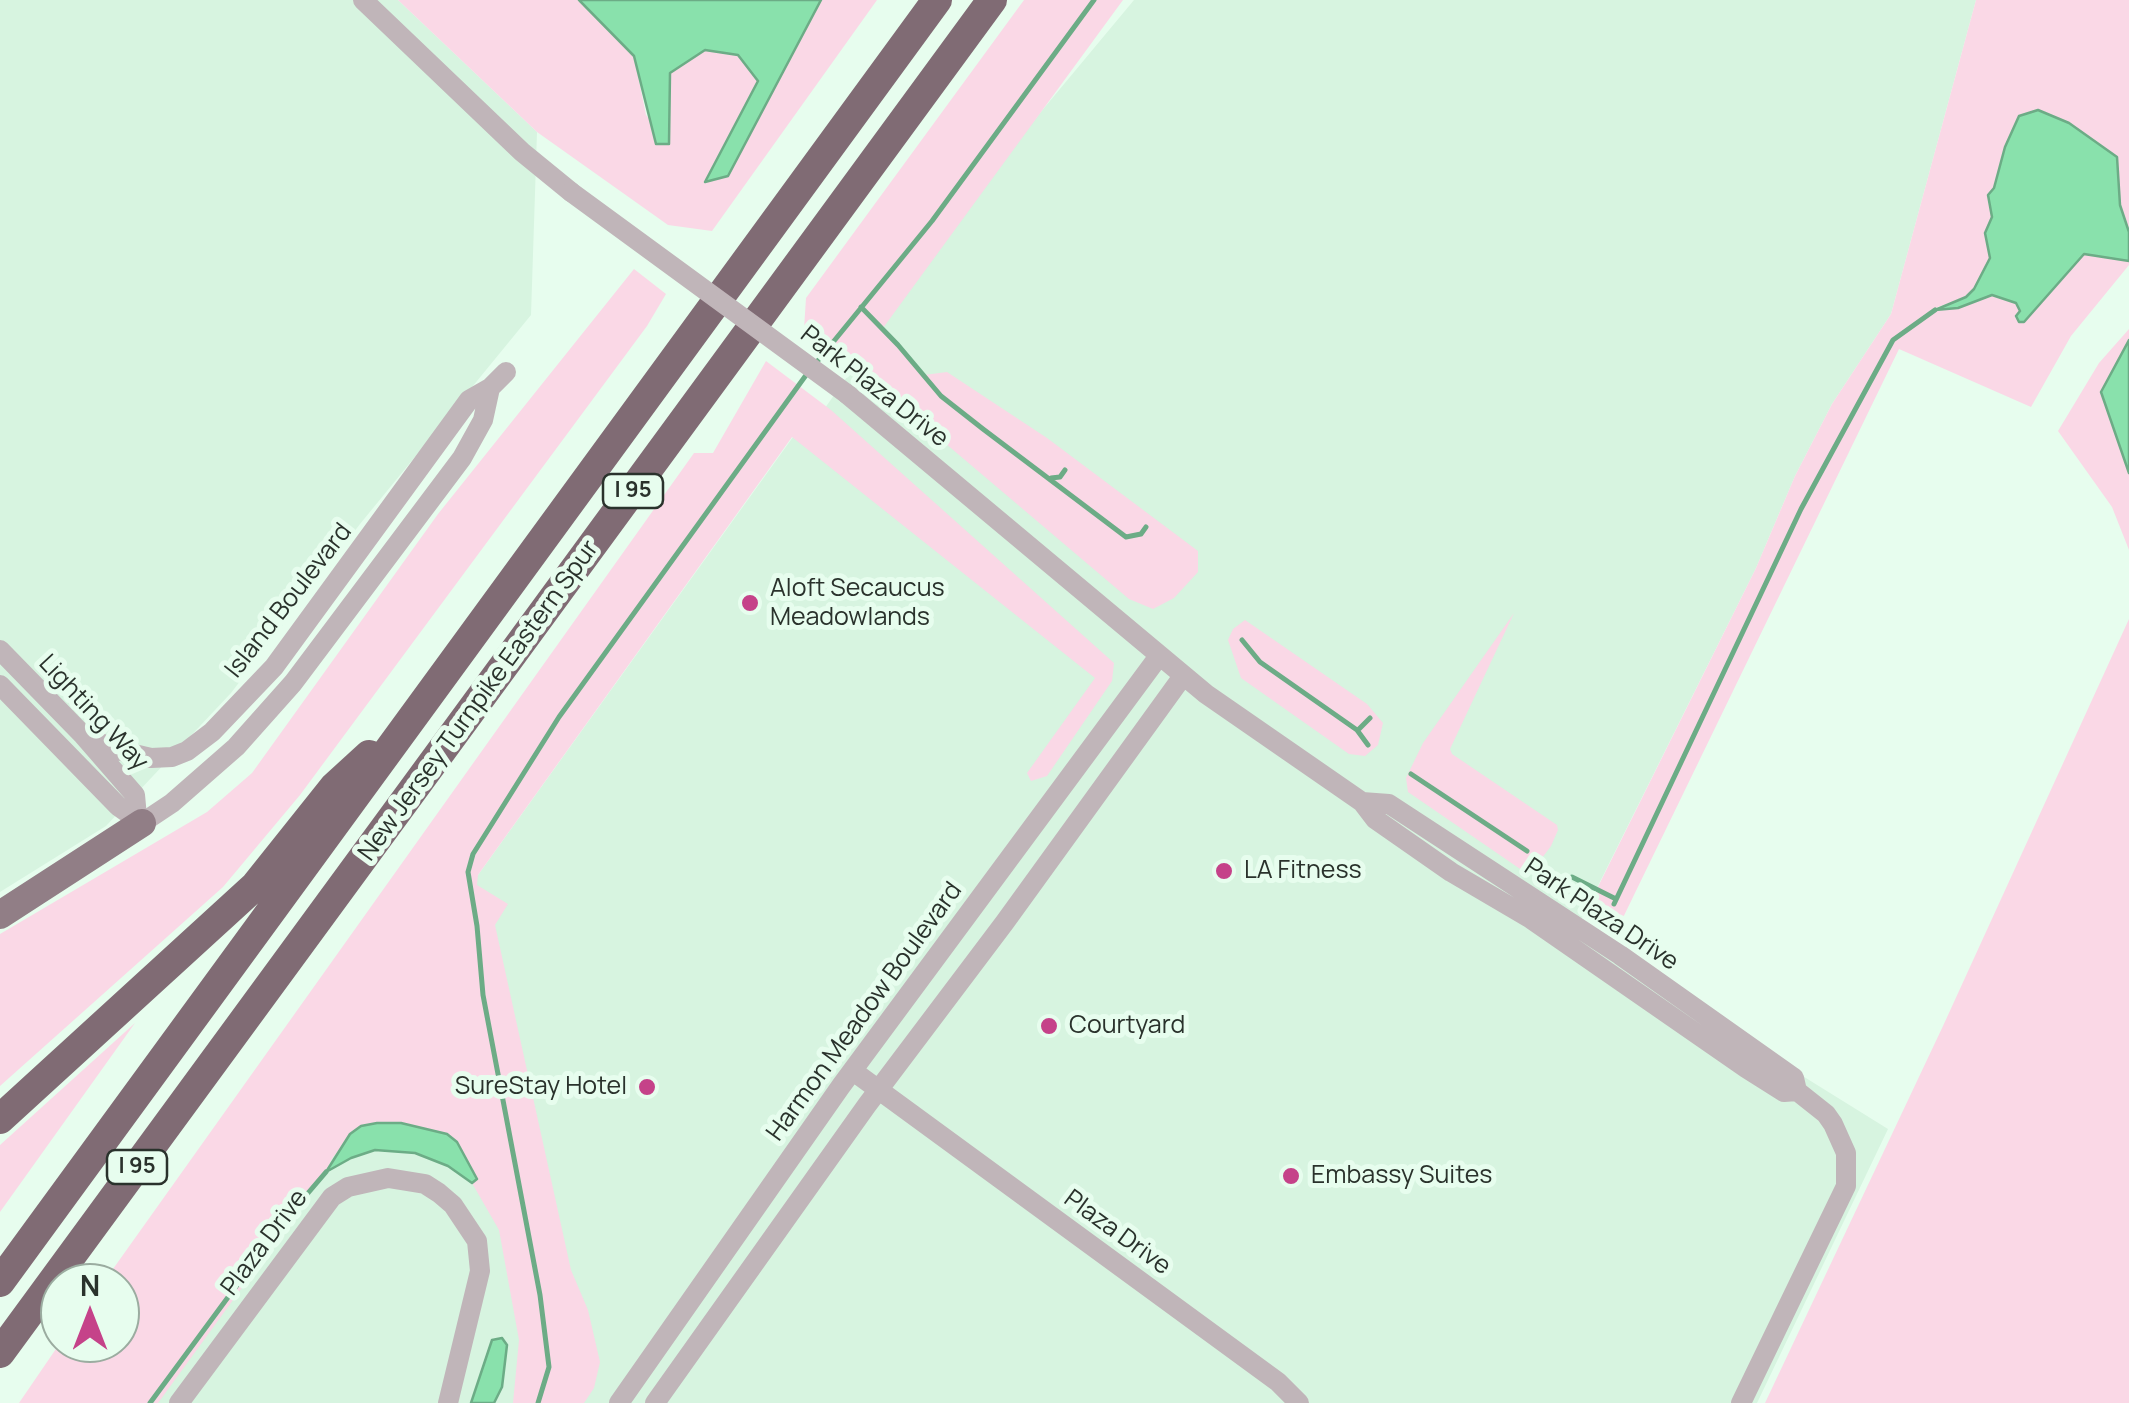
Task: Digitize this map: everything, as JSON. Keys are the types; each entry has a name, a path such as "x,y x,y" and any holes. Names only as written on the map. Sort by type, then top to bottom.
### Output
{"highway":[{"name":"New Jersey Turnpike Eastern Spur","path":"0,1282 937,0"},
{"name":"New Jersey Turnpike Eastern Spur","path":"0,1353 992,0"},
{"path":"0,1118 228,912 275,863 334,787 419,709"}],"main road":[{"path":"0,915 140,820"}],"street":[{"name":"Park Plaza Drive","path":"363,0 522,152 848,394 1214,700 1362,802 1390,804 1534,910 1794,1078 1798,1091 1833,1124 1846,1152 1846,1186 1741,1403"},
{"name":"Island Boulevard","path":"82,734 113,748 151,758 172,757 187,751 212,732 274,667 470,400 506,372"},
{"name":"Island Boulevard","path":"140,820 172,803 236,746 293,683 462,458 483,420 490,388"},
{"name":"Lighting Way","path":"0,650 82,734 134,795 140,820"},
{"name":"Harmon Meadow Boulevard","path":"619,1403 853,1071 1159,656"},
{"path":"655,1403 879,1090 1184,676"},
{"name":"Lighting Way","path":"0,684 118,806 140,820"},
{"name":"Plaza Drive","path":"853,1071 1278,1382 1299,1403"},
{"name":"Plaza Drive","path":"179,1403 332,1196 348,1187 388,1178 425,1184 439,1193 453,1205 477,1240 480,1271 448,1403"}],"shaded area":[{"path":"0,0 398,0 537,132 531,315 360,524 231,693 106,826 0,892"},
{"path":"398,0 579,0 634,56 646,115 669,143 670,73 705,50 738,55 758,81 706,180 728,176 821,0 877,0 712,231 668,225 537,132"},
{"path":"579,0 821,0 728,176 705,182 758,81 738,55 705,50 670,73 669,144 656,144 634,56"},
{"path":"1024,0 1123,0 883,328 924,375 947,372 1047,438 1198,551 1198,572 1174,598 1153,609 1129,599 860,371 804,329 806,298"},
{"path":"1134,0 1976,0 1891,314 1832,404 1795,476 1756,568 1574,934 1888,1129 1757,1403 81,1403 111,1363 140,1363 140,1325 478,875 793,437 801,442 995,167"},
{"path":"1976,0 2129,0 2129,232 2120,205 2117,157 2069,123 2038,110 2019,116 2005,147 1994,189 1988,195 1992,217 1988,224 1990,258 1966,297 1935,308 2002,296 2016,303 2024,322 2084,253 2129,261 2129,265 2071,336 2031,407 1899,349 1617,930 1584,915 1756,568 1795,476 1832,404 1891,314"},
{"path":"2038,110 2069,123 2117,157 2120,205 2129,232 2129,261 2084,254 2024,322 2016,316 2020,311 2016,303 1992,295 1958,308 1935,310 1966,297 1990,258 1985,233 1992,217 1988,195 1994,188 2005,147 2019,116"},
{"path":"634,269 666,294 647,326 300,795 223,887 0,1086 0,934 207,812 252,773 438,514"},
{"path":"2129,329 2129,340 2101,392 2129,473 2129,550 2112,507 2058,431 2099,363"},
{"path":"2129,340 2129,473 2101,392"},
{"path":"766,361 831,410 1114,663 1112,681 1047,776 1031,781 1027,773 1095,678 792,437 478,875 477,885 508,904 495,925 571,1270 588,1310 600,1362 594,1388 584,1403 513,1403 519,1340 499,1230 472,1183 477,1179 447,1134 401,1123 361,1126 333,1157 324,1175 158,1403 19,1403 46,1363 140,1363 140,1263 117,1263 694,453 713,453"},
{"path":"1514,613 1450,749 1557,825 1551,846 1533,870 1526,873 1408,792 1406,778 1423,743"},
{"path":"2129,619 2129,1403 1765,1403 1943,1026"},
{"path":"1245,620 1367,704 1383,723 1378,745 1365,756 1349,754 1241,678 1228,640 1233,629"},
{"path":"135,1023 0,1212 0,1145"},
{"path":"401,1123 447,1134 457,1142 477,1179 472,1183 448,1166 415,1153 375,1150 326,1172 350,1134 361,1126"},
{"path":"502,1338 507,1345 502,1387 494,1403 471,1403 492,1340"}],"waterway":[{"path":"816,363 932,221 1094,0"},
{"path":"861,307 941,396 983,429 1126,537 1141,534 1146,527"},
{"path":"1614,904 1801,509 1893,340 1935,310"},
{"path":"538,1403 549,1367 540,1295 483,995 468,872 473,854 559,717 809,371"},
{"path":"1051,478 1060,477 1065,470"},
{"path":"1242,640 1260,662 1357,730 1368,745"},
{"path":"1358,730 1370,718"},
{"path":"1411,774 1527,851"},
{"path":"1572,877 1616,899"},
{"path":"150,1403 285,1220 326,1172"}],"place":[{"name":"Aloft Secaucus Meadowlands","path":"750,603"},
{"name":"LA Fitness","path":"1224,871"},
{"name":"Courtyard","path":"1049,1026"},
{"name":"SureStay Hotel","path":"647,1087"},
{"name":"Embassy Suites","path":"1291,1176"}]}
